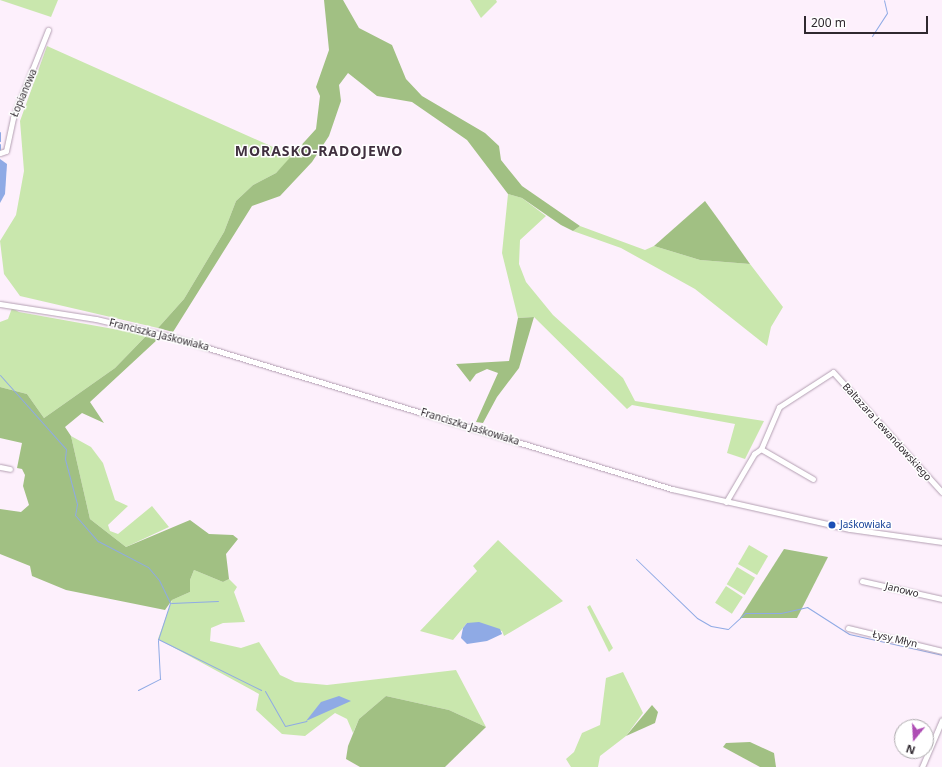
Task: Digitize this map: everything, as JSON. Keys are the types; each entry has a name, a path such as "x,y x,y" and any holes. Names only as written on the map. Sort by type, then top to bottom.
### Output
{"street":[{"name":"Łopianowa","path":"0,154 6,151 13,118 48,30"},
{"name":"Franciszka Jaśkowiaka","path":"0,304 91,318 172,337 630,477 726,502 850,529 942,542"},
{"name":"Baltazara Lewandowskiego","path":"761,450 767,427 779,407 833,372 942,492"},
{"path":"726,502 754,454 761,450 813,479"},
{"path":"0,467 10,469"},
{"name":"Janowo","path":"862,581 942,599"},
{"name":"Łysy Młyn","path":"848,628 942,651"},
{"path":"922,767 942,720"}],"green space":[{"path":"0,0 58,0 51,17"},
{"path":"324,0 343,0 359,28 392,45 406,79 422,96 485,133 499,146 501,160 522,186 580,226 573,231 561,225 522,198 508,194 467,140 412,102 377,96 348,73 339,85 341,101 329,136 312,162 280,196 252,206 173,332 158,328 184,299 224,232 236,201 253,185 276,173 316,129 320,96 316,87 329,50"},
{"path":"470,0 496,0 497,2 481,18"},
{"path":"47,46 293,156 276,173 253,185 236,201 224,232 184,299 158,328 20,296 4,274 0,241 16,215 24,171 20,121"},
{"path":"508,194 522,198 546,216 520,240 519,264 526,282 553,315 623,378 635,401 764,421 745,459 727,453 735,424 632,405 627,409 534,317 518,318 502,253"},
{"path":"705,201 750,264 700,260 654,246"},
{"path":"580,226 645,250 654,246 700,260 750,264 783,307 771,327 767,346 695,289 621,248 573,231"},
{"path":"12,308 19,312 147,335 115,368 44,418 27,394 0,387 0,322 8,319"},
{"path":"534,317 519,368 497,397 483,423 476,422 498,373 487,369 476,374 470,382 456,364 509,361 518,318"},
{"path":"147,335 158,339 90,402 104,423 82,413 65,427 71,436 90,519 126,547 190,520 209,534 233,535 238,539 226,554 229,579 223,582 194,570 190,580 190,592 172,600 165,610 66,590 32,576 30,566 0,554 0,509 21,512 29,505 23,486 25,475 22,469 17,468 22,443 0,438 0,387 27,394 44,418 115,368"},
{"path":"71,436 91,447 103,463 115,500 128,506 108,525 110,531 118,534 152,506 169,527 126,547 90,519"},
{"path":"498,540 563,601 504,636 502,631 467,623 453,640 420,631 477,571 473,566"},
{"path":"749,545 768,556 757,575 738,564"},
{"path":"784,549 828,557 797,618 740,618"},
{"path":"737,567 755,578 745,595 727,584"},
{"path":"194,570 223,582 229,579 237,587 234,592 245,622 223,623 211,628 210,641 241,648 259,642 280,675 295,682 327,685 456,670 486,727 449,710 386,696 359,719 353,733 347,719 335,713 305,736 282,734 256,710 259,694 158,639 172,600 190,592 190,580"},
{"path":"726,586 743,597 732,614 715,603"},
{"path":"590,605 613,648 609,652 587,607"},
{"path":"623,672 643,713 626,736 600,756 598,767 571,767 566,759 574,752 582,733 600,725 606,678"},
{"path":"386,696 449,710 486,727 445,767 360,767 346,759 348,746 359,719"},
{"path":"652,705 658,712 655,723 626,736"},
{"path":"750,742 774,753 776,767 760,767 723,747 726,743"}],"water":[{"path":"0,159 7,164 5,194 0,203"},
{"path":"479,622 500,629 502,634 487,641 467,644 461,638 463,628 467,623"},
{"path":"339,696 351,701 306,721 321,702"}],"waterway":[{"path":"872,36 887,13 884,0"},
{"path":"0,132 0,141"},
{"path":"0,144 0,150"},
{"path":"0,375 66,449 65,459 77,504 75,515 98,541 148,567 159,580 170,603 158,639 261,690"},
{"path":"636,559 697,618 711,626 728,629 745,613 781,613 807,607 849,634 942,655"},
{"path":"171,603 218,601"},
{"path":"138,690 160,679 158,640"},
{"path":"265,691 285,726 306,721"}],"place":[{"name":"Jaśkowiaka","path":"832,525"}],"district":[{"name":"MORASKO-RADOJEWO","path":"319,151"}]}
